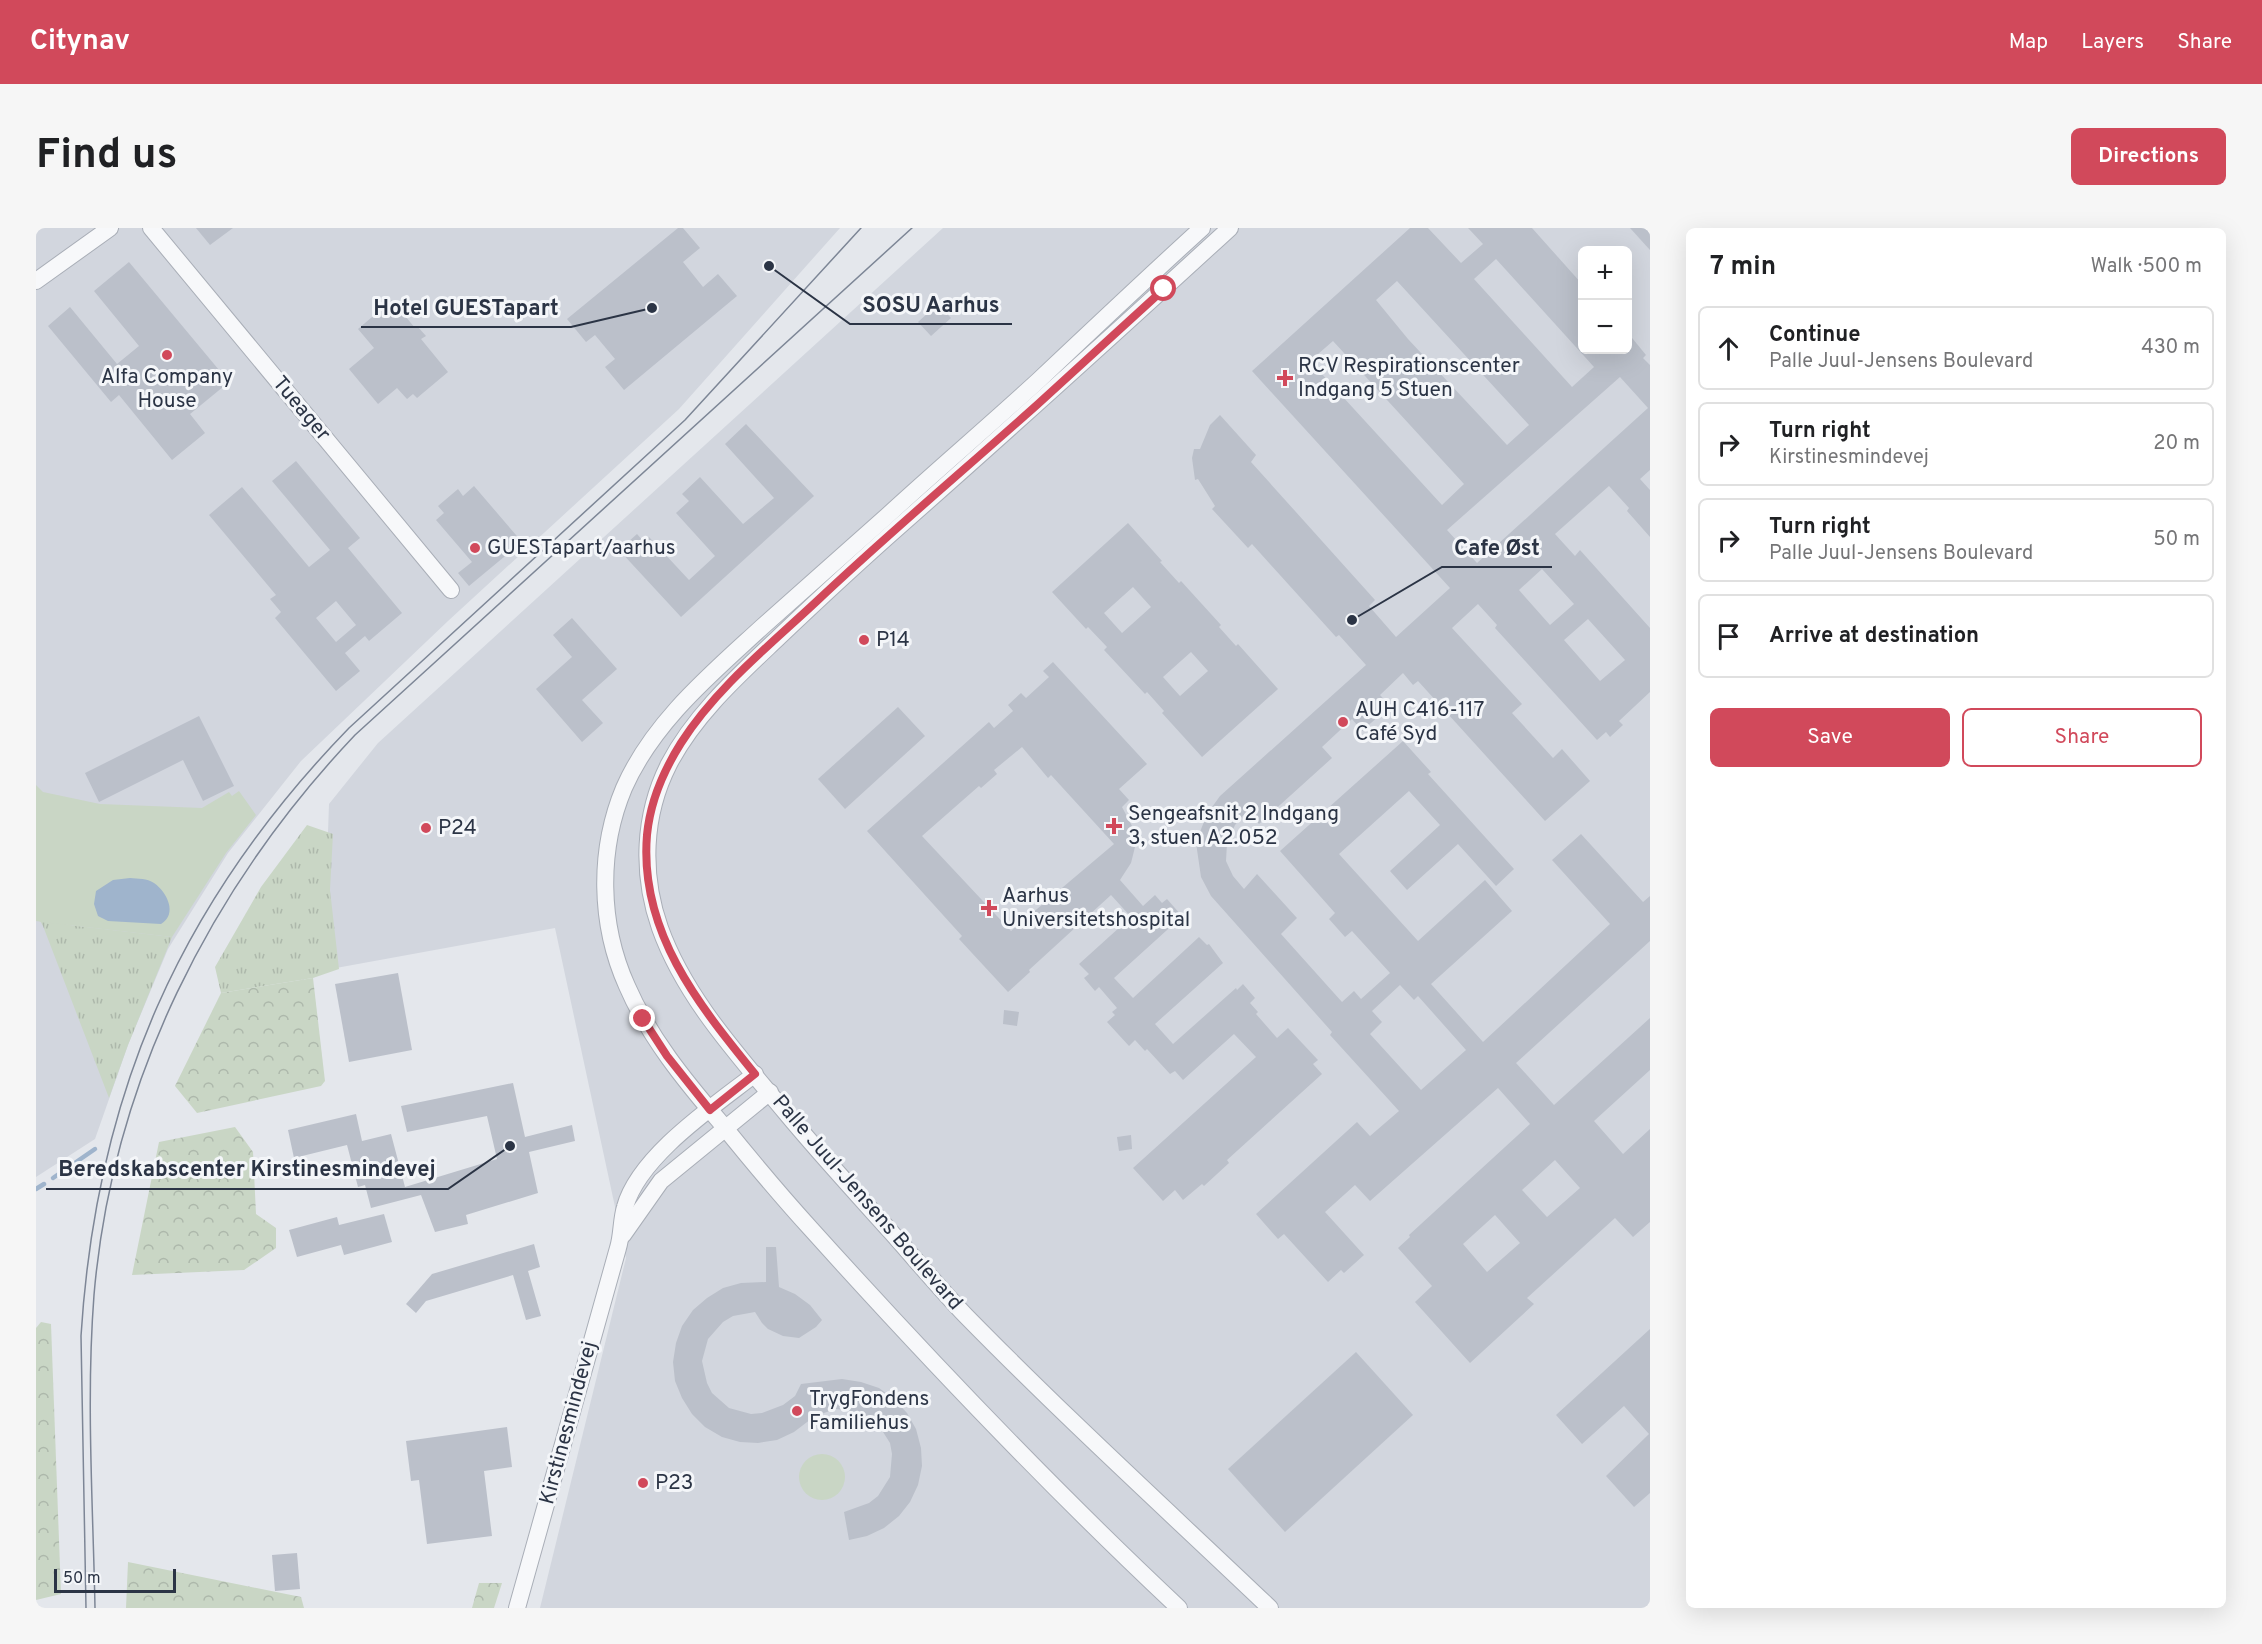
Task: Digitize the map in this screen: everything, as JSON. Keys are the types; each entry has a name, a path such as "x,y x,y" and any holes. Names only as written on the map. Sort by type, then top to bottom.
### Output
{"street":[{"path":"36,280 110,228"},
{"name":"Tueager","path":"151,228 451,590"},
{"path":"1179,1608 1106,1539 920,1351 778,1193 667,1056 643,1019 624,982 612,942 606,899 605,857 612,823 625,786 642,755 689,696 1036,383 1202,228"},
{"name":"Palle Juul-Jensens Boulevard","path":"1230,228 1040,402 844,576 730,683 682,742 668,767 656,798 647,833 647,859 652,900 660,928 674,961 692,992 810,1142 963,1313 1086,1434 1270,1608"},
{"name":"Kirstinesmindevej","path":"517,1608 621,1238 625,1206 641,1174 668,1145 755,1074"},
{"name":"Kirstinesmindevej","path":"621,1238 661,1181 770,1092"}],"shaded area":[{"path":"36,228 840,228 679,409 448,621 301,761 228,853 168,949 128,1045 95,1139 36,1177"},
{"name":"Aarhus Universitetshospital","path":"943,228 1650,228 1650,1608 540,1608 626,1258 555,928 336,968 326,888 329,804 378,743"}],"green space":[{"path":"36,785 43,792 100,804 202,808 229,792 232,796 239,791 256,815 226,853 172,937 42,922 36,921"},
{"path":"307,825 333,834 330,890 339,969 313,978 221,993 215,967 261,887"},
{"path":"36,914 69,925 172,937 109,1098 43,926"},
{"path":"313,978 325,1081 321,1086 197,1113 175,1086 221,993"},
{"path":"235,1127 253,1152 256,1214 276,1228 276,1248 244,1270 132,1275 159,1142"},
{"path":"41,1322 51,1324 61,1594 36,1600 36,1328"},
{"path":"822,1454 838,1461 845,1477 838,1493 822,1500 806,1493 799,1477 806,1461"},
{"path":"128,1562 301,1597 304,1608 126,1608"},
{"path":"479,1583 502,1583 494,1608 472,1608"}],"water":[{"path":"130,878 151,881 163,892 170,909 166,920 161,924 108,921 98,916 94,904 96,891 113,880"}],"building":[{"path":"196,228 233,228 210,245"},
{"path":"678,228 683,228 700,248 683,262 703,287 718,274 737,296 624,390 605,367 615,359 595,335 586,342 567,319"},
{"path":"1410,228 1428,228 1461,263 1483,244 1468,228 1532,228 1578,280 1578,349 1496,259 1474,279 1572,387 1594,367 1582,354 1632,354 1632,338 1646,355 1643,358 1650,365 1650,470 1640,479 1650,490 1650,537 1627,511 1629,508 1609,486 1555,534 1575,556 1580,550 1650,628 1650,692 1619,721 1623,725 1610,737 1606,732 1597,740 1495,628 1497,625 1478,604 1452,628 1522,704 1512,713 1553,758 1562,749 1590,781 1545,821 1418,681 1413,685 1403,673 1380,695 1390,706 1362,731 1352,719 1322,747 1332,758 1259,824 1247,811 1235,825 1227,843 1226,861 1233,876 1244,889 1257,874 1297,918 1281,934 1342,1002 1354,991 1361,999 1390,973 1352,931 1345,937 1329,919 1335,913 1280,851 1403,741 1431,772 1428,774 1514,869 1496,886 1458,844 1407,890 1390,871 1440,825 1409,791 1339,854 1418,941 1485,880 1512,911 1431,984 1483,1042 1610,924 1552,860 1581,834 1643,902 1650,896 1650,941 1516,1063 1554,1105 1650,1018 1650,1070 1594,1121 1623,1154 1650,1129 1650,1222 1633,1237 1615,1218 1527,1298 1534,1304 1470,1363 1415,1302 1432,1286 1398,1248 1410,1237 1409,1235 1530,1124 1498,1088 1370,1201 1355,1185 1325,1212 1364,1255 1344,1273 1341,1270 1328,1282 1284,1234 1278,1239 1256,1214 1357,1122 1370,1136 1399,1111 1330,1035 1332,1032 1211,896 1201,877 1195,836 1198,837 1207,814 1220,796 1366,665 1339,635 1336,637 1252,544 1248,548 1212,509 1215,506 1198,479 1195,480 1192,458 1194,449 1200,449 1210,425 1220,415 1256,455 1251,462 1375,600 1369,606 1396,637 1450,588 1252,371","holes":["1397,281 1529,425 1507,445 1408,339 1376,300","1333,341 1464,484 1442,505 1310,361","1620,377 1648,408 1477,563 1447,530","1542,569 1574,604 1550,625 1519,590","1588,619 1625,660 1600,681 1564,640","1400,985 1414,1000 1418,996 1466,1050 1421,1090 1370,1034 1382,1022 1372,1011","1555,1160 1580,1188 1547,1217 1522,1190","1495,1215 1520,1243 1487,1272 1463,1244"]},
{"path":"1630,228 1650,228 1650,250"},
{"name":"Alfa Company House","path":"129,262 229,382 190,414 205,433 172,460 119,395 111,402 48,326 70,307 117,364 139,346 94,291"},
{"path":"392,300 415,328 417,326 426,336 421,339 448,372 417,398 413,394 407,399 397,388 378,404 349,369 374,348 358,329"},
{"path":"938,304 951,318 931,336 918,322"},
{"path":"746,424 814,496 681,617 619,550 637,534 644,542 649,537 689,580 715,556 676,513 689,501 682,494 700,477 743,524 774,498 725,444"},
{"path":"296,461 360,538 348,548 402,613 369,641 365,636 345,653 360,671 336,691 275,618 281,612 270,599 276,595 209,515 242,487 309,567 330,550 272,481","holes":["336,601 356,625 336,642 316,618"]},
{"path":"474,486 522,542 469,586 458,573 472,562 436,520 444,513 438,506 458,489 463,496"},
{"path":"1128,523 1162,561 1160,562 1179,583 1181,581 1221,625 1219,627 1236,646 1238,644 1278,689 1202,757 1162,713 1164,711 1147,692 1145,694 1104,650 1107,647 1088,627 1086,629 1052,592","holes":["1133,587 1151,607 1122,633 1104,613","1191,652 1208,671 1180,696 1163,677"]},
{"path":"572,618 617,669 582,700 603,723 582,742 536,689 572,657 553,635"},
{"path":"1053,662 1147,764 1119,789 1129,800 1122,807 1134,835 1138,835 1131,863 1120,880 1143,906 1155,895 1162,903 1167,899 1181,915 1114,978 1133,998 1199,937 1207,945 1209,944 1223,963 1155,1024 1173,1044 1243,984 1255,998 1250,1003 1258,1012 1256,1014 1277,1038 1288,1028 1318,1060 1313,1064 1322,1074 1227,1160 1229,1163 1204,1186 1202,1184 1183,1200 1175,1190 1163,1201 1133,1168 1256,1057 1234,1034 1183,1080 1175,1071 1170,1074 1147,1049 1145,1051 1135,1040 1129,1046 1107,1022 1115,1015 1112,1012 1117,1008 1099,987 1095,991 1084,978 1089,974 1079,964 1131,917 1111,895 1008,992 959,939 962,936 867,831 989,722 994,728 1013,711 1008,705 1021,693 1026,698 1049,677 1043,671","holes":["1022,747 1048,778 1051,775 1114,844 1011,931 922,836 979,786 981,788 997,774 994,770"]},
{"path":"898,707 925,736 845,809 818,779"},
{"path":"199,716 234,786 203,801 183,760 99,802 85,773"},
{"path":"398,973 412,1050 349,1062 335,984"},
{"path":"1004,1010 1019,1012 1017,1026 1003,1024"},
{"path":"513,1083 525,1137 572,1125 575,1141 529,1152 538,1193 466,1215 468,1224 435,1232 421,1195 371,1208 365,1185 358,1187 347,1145 294,1158 288,1130 356,1114 362,1141 391,1134 405,1187 497,1159 487,1116 407,1132 401,1106"},
{"path":"1131,1135 1132,1149 1119,1151 1117,1137"},
{"path":"384,1214 392,1242 344,1255 341,1245 297,1257 289,1230 337,1217 339,1225"},
{"path":"534,1244 540,1267 528,1271 541,1316 526,1320 513,1275 426,1301 416,1313 406,1304 432,1274"},
{"name":"TrygFondens Familiehus","path":"766,1247 776,1247 779,1287 795,1294 810,1305 822,1320 816,1327 799,1338 783,1336 768,1329 755,1312 733,1316 723,1322 708,1339 702,1361 707,1383 712,1393 729,1408 751,1414 762,1413 783,1405 795,1396 801,1384 842,1379 879,1388 894,1399 907,1413 916,1429 921,1448 922,1466 918,1485 910,1502 899,1516 884,1528 867,1536 849,1540 844,1512 869,1503 878,1496 890,1477 892,1454 890,1443 878,1424 859,1412 836,1409 815,1416 794,1432 777,1440 758,1443 740,1442 722,1437 705,1427 692,1414 675,1381 673,1362 682,1326 693,1310 723,1288 741,1283 766,1282"},
{"path":"1650,1329 1650,1493 1634,1507 1606,1476 1649,1434 1624,1406 1582,1444 1556,1415"},
{"path":"1356,1352 1413,1415 1285,1532 1228,1469"},
{"path":"507,1427 512,1467 484,1471 492,1536 427,1544 419,1480 411,1481 406,1441"},
{"path":"297,1553 300,1589 275,1591 272,1555"}],"waterway":[{"path":"53,1178 95,1149"},
{"path":"36,1189 44,1184"}],"tram line":[{"path":"86,1608 81,1336 90,1248 105,1163 128,1083 157,1006 194,933 238,862 290,794 349,728 685,420 861,228"},
{"path":"95,1608 90,1373 94,1295 104,1216 122,1140 146,1065 177,993 213,924 256,857 303,794 355,735 912,228"}],"place":[{"name":"SOSU Aarhus","path":"769,266"},
{"name":"Hotel GUESTapart","path":"652,308"},
{"name":"Alfa Company House","path":"167,355"},
{"name":"RCV Respirationscenter Indgang 5 Stuen","path":"1285,378"},
{"name":"GUESTapart/aarhus","path":"475,548"},
{"name":"Cafe Øst","path":"1352,620"},
{"name":"P14","path":"864,640"},
{"name":"AUH C416-117 Café Syd","path":"1343,722"},
{"name":"Sengeafsnit 2 Indgang 3, stuen A2.052","path":"1114,826"},
{"name":"P24","path":"426,828"},
{"name":"Aarhus Universitetshospital","path":"989,908"},
{"name":"Beredskabscenter Kirstinesmindevej","path":"510,1146"},
{"name":"TrygFondens Familiehus","path":"797,1411"},
{"name":"P23","path":"643,1483"}],"route":[{"path":"643,1019 667,1056 710,1110 755,1074 714,1024 674,961 660,928 649,890 647,833 656,798 668,767 682,742 730,683 844,576 1164,289"}]}
